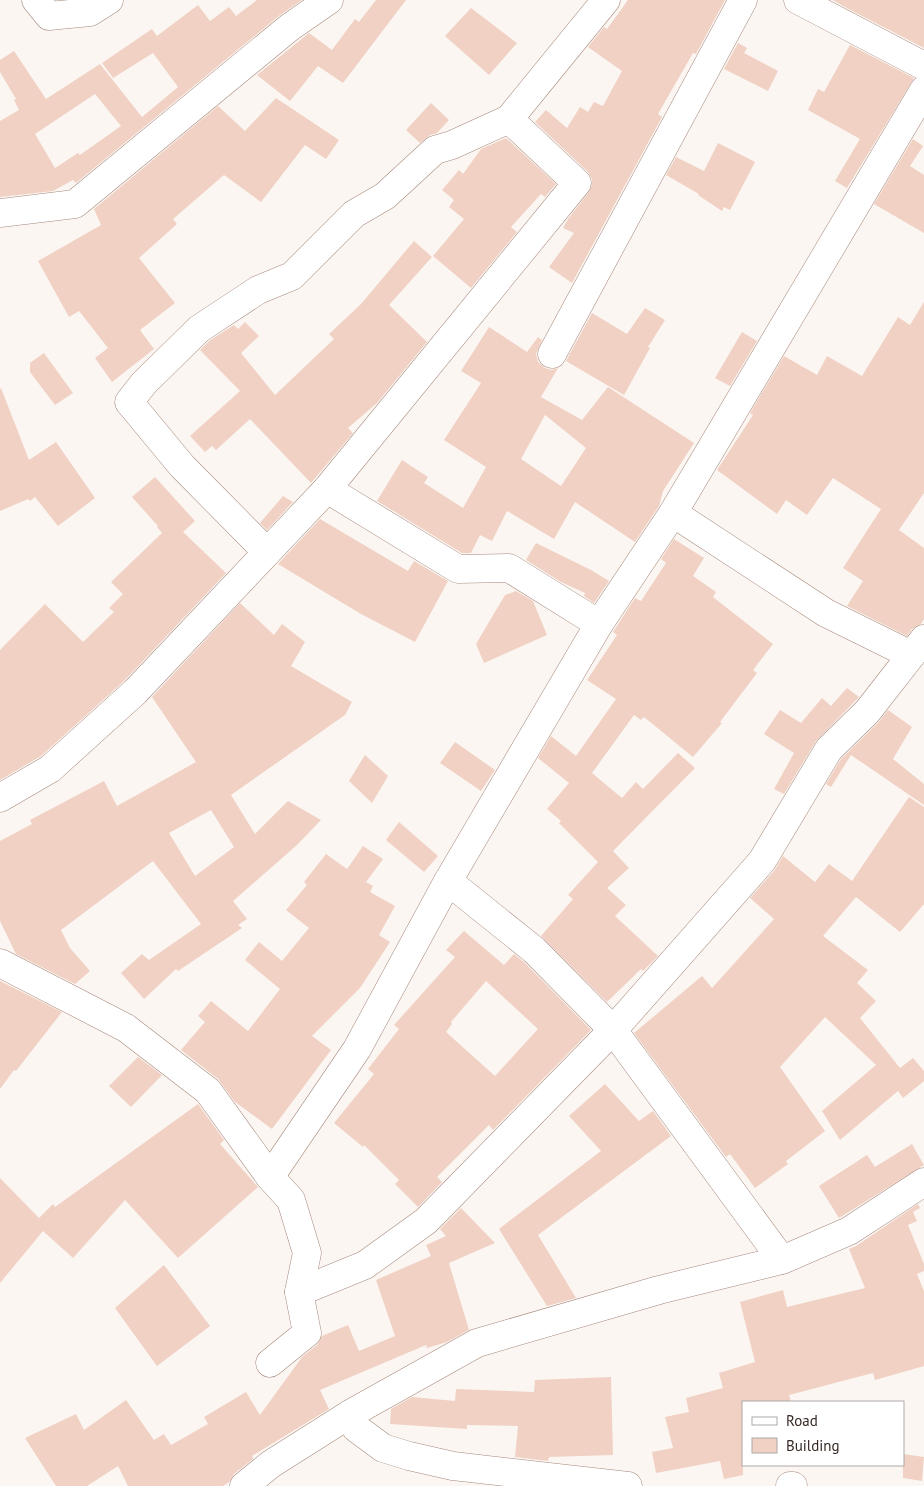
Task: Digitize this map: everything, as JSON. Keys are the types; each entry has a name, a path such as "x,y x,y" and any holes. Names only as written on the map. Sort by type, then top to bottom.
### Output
{"street":[{"path":"36,0 49,16 90,12 109,0"},
{"path":"0,213 75,204 290,26 329,0"},
{"path":"267,552 182,466 129,402 144,383 199,329 258,290 292,276 354,214 385,196 435,150 452,145 509,119 606,0"},
{"path":"552,354 743,0"},
{"path":"798,0 924,66"},
{"path":"270,1177 357,1049 448,881 598,624 672,512 924,90"},
{"path":"0,798 50,768 134,692 327,489 577,183 509,119"},
{"path":"327,489 458,569 509,568 598,624"},
{"path":"299,1292 365,1265 426,1221 613,1030 762,861 829,749 867,712 918,647 826,613 672,512"},
{"path":"448,881 534,950 613,1030 782,1260"},
{"path":"0,963 126,1028 208,1091 270,1177 291,1200 307,1252 299,1292 307,1333 270,1363"},
{"path":"244,1486 271,1464 350,1414 477,1343 659,1290 782,1260 850,1231 924,1182"},
{"path":"350,1414 356,1428 383,1448 409,1456 453,1466 628,1486"}],"building":[{"path":"257,0 302,0 280,15 76,183 73,180 53,191 0,197 0,121 19,110 14,100 16,99 0,72 0,60 14,51 46,99 100,64 142,117 178,87 153,53 113,78 102,63 152,29 157,36 198,5 210,21 229,7 236,16","holes":["95,94 121,126 80,155 78,153 55,168 35,134"]},
{"path":"376,0 406,0 343,83 318,66 290,101 257,75 309,33 332,50 355,19 359,22"},
{"path":"628,0 725,0 696,54 693,53 658,114 662,117 572,283 549,267 574,233 563,228 589,192 592,179 588,172 535,122 546,110 567,128 580,107 588,112 594,102 603,106 622,71 588,47 604,27 607,29"},
{"path":"833,0 924,0 924,48 843,6"},
{"path":"471,8 517,43 489,75 445,36"},
{"path":"738,43 747,48 744,53 778,71 768,91 724,69"},
{"path":"850,45 914,78 847,188 835,181 860,139 808,110 818,89 824,92"},
{"path":"276,98 339,140 326,159 305,145 261,202 224,175 173,219 177,224 139,258 175,303 140,330 154,349 112,382 95,358 108,348 79,311 69,317 38,261 101,225 94,209 218,106 245,131"},
{"path":"431,103 449,120 437,133 430,135 420,143 406,130"},
{"path":"506,138 556,184 545,197 541,194 511,227 517,232 471,288 433,256 464,219 449,207 454,200 442,190 459,170 463,174 481,149"},
{"path":"913,139 923,146 910,166 924,175 924,233 874,204"},
{"path":"718,143 755,162 730,210 724,207 722,211 699,194 666,175 676,157 704,171"},
{"path":"414,241 432,257 389,305 427,342 377,403 348,428 353,433 311,483 250,419 216,450 212,446 205,452 190,436 240,391 200,350 209,341 234,325 238,329 245,322 259,336 241,353 275,395 334,339 329,334 361,304"},
{"path":"924,302 924,493 899,530 924,548 924,619 907,636 847,606 863,581 843,568 881,509 833,478 807,515 786,500 777,514 717,470 753,415 750,413 784,356 817,375 827,356 862,376 898,317 910,325"},
{"path":"645,308 665,320 648,347 650,348 624,395 566,361 592,313 627,334"},
{"path":"489,327 527,352 538,337 542,340 536,354 538,362 545,368 552,370 558,368 541,397 582,420 608,387 694,443 663,491 659,506 635,542 575,502 554,539 507,511 492,541 480,535 471,553 462,553 377,501 402,460 428,477 424,483 463,508 486,467 444,440 481,383 461,371","holes":["545,415 586,448 561,486 521,459"]},
{"path":"742,332 757,341 730,386 715,378"},
{"path":"44,353 73,393 55,405 30,372 30,363"},
{"path":"1,388 29,460 56,442 95,498 58,526 35,497 30,501 28,499 0,511"},
{"path":"155,477 195,521 183,532 226,573 124,681 41,756 0,780 0,650 45,604 83,642 114,612 109,608 123,594 111,582 162,533 132,497"},
{"path":"283,496 293,502 267,530 260,523"},
{"path":"320,519 408,571 414,561 448,581 415,642 361,614 278,564"},
{"path":"674,539 704,558 693,576 716,592 713,597 773,644 753,670 757,673 720,722 722,723 693,757 644,717 641,720 634,715 592,773 622,798 636,782 643,789 678,753 695,768 613,851 629,868 607,888 626,905 615,916 658,956 643,971 641,969 607,1002 541,936 573,899 568,895 598,862 559,823 561,821 547,809 569,783 538,758 551,736 576,756 616,699 587,680 617,635 613,632 635,598 641,601 666,563 661,559"},
{"path":"536,543 609,581 594,603 584,596 585,593 561,582 526,560"},
{"path":"516,591 533,601 547,635 484,663 476,644 505,595"},
{"path":"240,603 274,635 282,624 305,642 291,666 352,702 345,715 231,795 255,834 288,801 321,820 297,845 233,901 247,919 238,925 242,928 178,971 176,969 144,999 121,973 142,954 149,960 201,924 153,861 61,930 70,948 90,971 75,984 16,954 0,921 0,841 32,824 30,820 104,781 117,806 196,762 152,697","holes":["211,810 234,847 195,876 169,833"]},
{"path":"847,688 859,697 816,741 784,794 774,789 794,753 764,734 780,710 801,723 822,698 831,706"},
{"path":"888,710 912,727 893,759 924,784 924,805 851,755 831,787 826,784 841,759 878,723"},
{"path":"455,742 495,770 481,791 440,763"},
{"path":"365,755 388,776 372,803 349,781"},
{"path":"909,797 924,807 924,904 900,932 856,897 823,936 868,970 857,983 876,1001 860,1018 900,1068 913,1058 924,1071 924,1081 903,1098 898,1091 840,1140 822,1111 876,1065 825,1017 780,1067 825,1131 786,1161 788,1164 755,1188 730,1154 726,1157 634,1033 702,976 712,988 774,919 750,898 774,871 783,856 815,882 829,864 852,881"},
{"path":"399,822 438,856 424,872 386,840"},
{"path":"363,846 383,859 366,882 373,886 370,892 395,906 379,935 390,942 360,988 312,1036 331,1050 272,1129 235,1102 218,1079 181,1050 205,1022 198,1016 211,1001 248,1031 280,989 245,960 259,942 282,961 309,928 286,910 307,885 304,882 326,854 347,869"},
{"path":"464,931 504,965 514,954 591,1030 493,1130 489,1125 437,1177 442,1182 418,1207 395,1184 399,1180 364,1145 363,1147 334,1123 374,1074 368,1069 399,1029 394,1025 455,957 446,950","holes":["486,981 538,1029 495,1076 446,1032 452,1024 451,1022"]},
{"path":"0,981 62,1012 0,1089"},
{"path":"138,1057 162,1075 131,1107 109,1086"},
{"path":"605,1084 639,1121 653,1111 671,1136 538,1235 576,1298 547,1306 499,1229 601,1151 569,1116"},
{"path":"198,1104 224,1140 220,1144 258,1187 178,1258 125,1200 73,1258 43,1231 0,1283 0,1178 39,1218 53,1204 55,1207"},
{"path":"912,1144 924,1165 839,1218 819,1186 867,1155 875,1167"},
{"path":"918,1204 920,1208 913,1212 917,1221 908,1225 924,1264 924,1271 917,1274 924,1291 924,1366 875,1380 873,1373 789,1395 791,1401 742,1401 743,1475 724,1479 720,1461 656,1473 652,1452 673,1448 665,1417 689,1412 686,1398 723,1388 719,1373 755,1362 740,1302 783,1290 787,1307 865,1288 849,1249"},
{"path":"461,1208 495,1243 449,1263 469,1330 447,1342 427,1348 426,1345 320,1390 329,1409 252,1456 253,1459 234,1474 229,1482 223,1486 128,1486 118,1466 87,1486 56,1486 25,1438 76,1414 84,1430 126,1400 154,1440 164,1434 171,1445 208,1424 204,1417 246,1392 260,1415 302,1357 317,1345 322,1336 348,1325 359,1351 395,1336 376,1280 431,1256 426,1245 446,1236 440,1229"},
{"path":"164,1265 210,1326 157,1366 115,1308"},
{"path":"611,1377 613,1455 549,1457 548,1461 515,1457 518,1426 467,1425 467,1429 390,1424 391,1409 412,1397 455,1401 456,1389 534,1392 535,1380"},
{"path":"904,1454 924,1457 922,1481 903,1478"}]}
